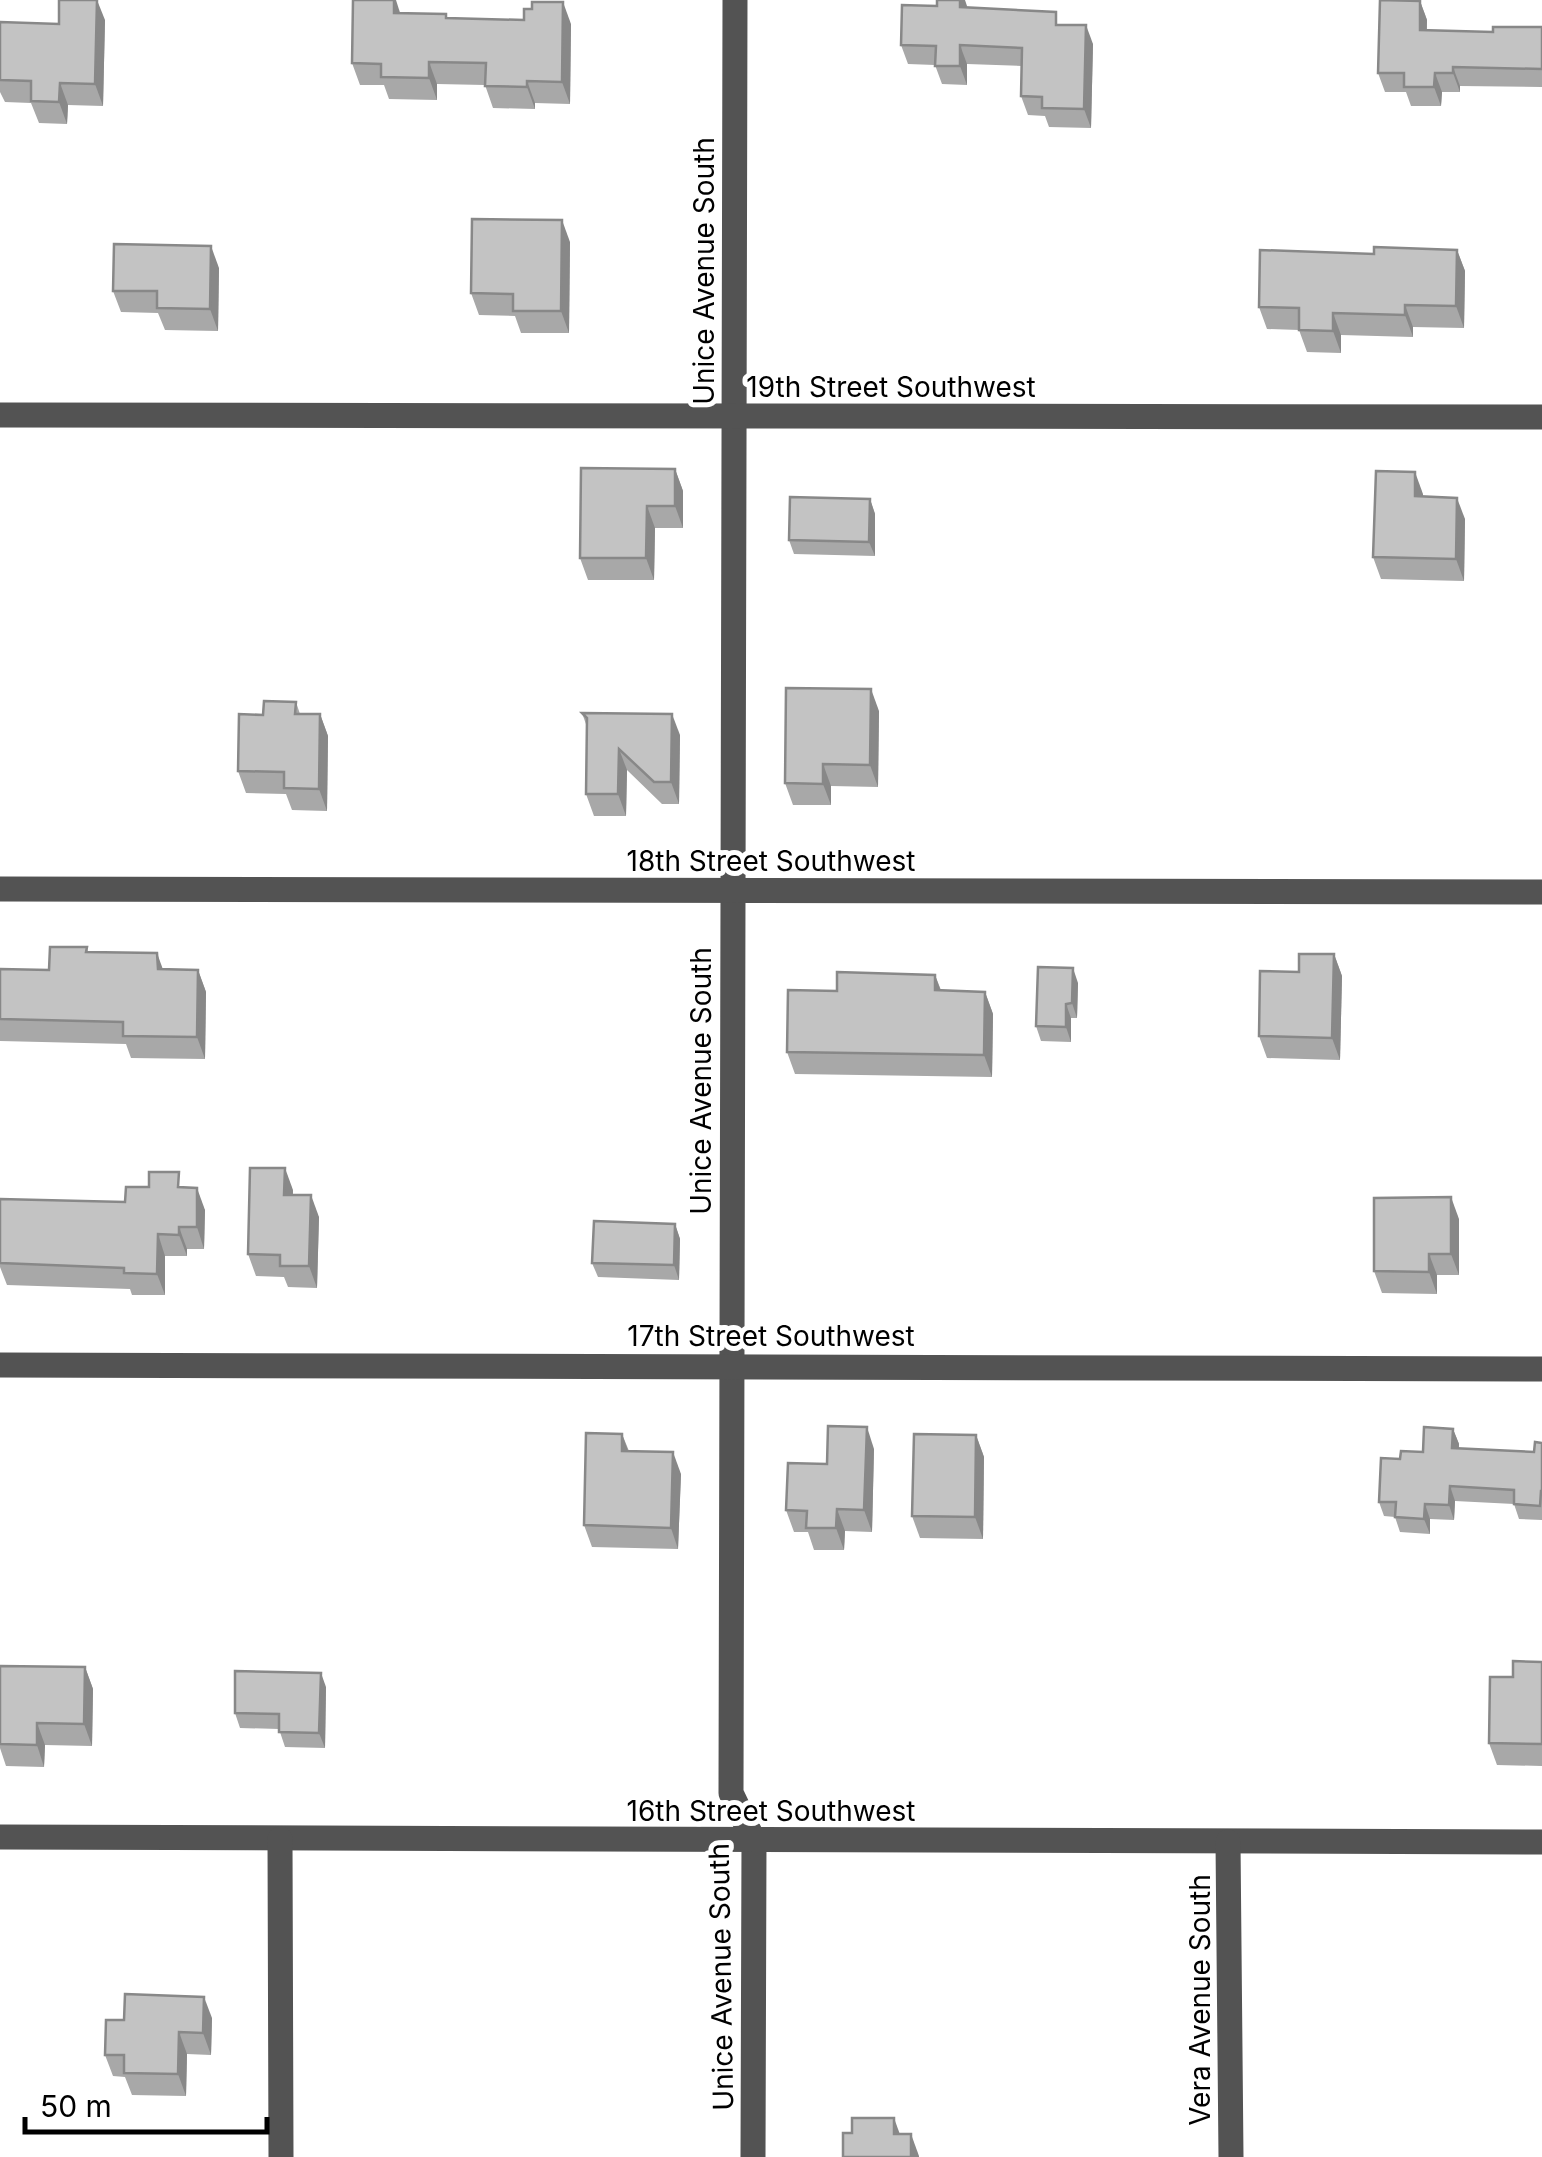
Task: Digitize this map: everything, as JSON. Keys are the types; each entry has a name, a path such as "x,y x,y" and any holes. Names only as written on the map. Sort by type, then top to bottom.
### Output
{"street":[{"name":"Unice Avenue South","path":"735,0 731,1793 754,1840 753,2157"},
{"name":"19th Street Southwest","path":"0,415 1542,417"},
{"name":"18th Street Southwest","path":"0,889 1542,892"},
{"name":"17th Street Southwest","path":"0,1365 1542,1369"},
{"name":"16th Street Southwest","path":"0,1837 1542,1842"},
{"path":"280,1839 281,2157"},
{"name":"Vera Avenue South","path":"1228,1842 1231,2157"}],"building":[{"path":"59,0 97,0 95,84 60,83 59,102 31,101 31,81 0,80 0,22 59,24"},
{"path":"353,0 394,0 394,13 524,20 524,9 532,9 532,2 563,2 562,82 527,81 527,87 485,86 486,63 429,62 429,78 381,77 381,64 352,63"},
{"path":"937,0 960,0 960,7 1056,12 1056,25 1086,25 1084,109 1042,108 1042,97 1021,96 1022,48 960,45 960,66 935,66 936,46 901,45 902,5 937,6"},
{"path":"1380,0 1420,1 1420,30 1493,32 1493,27 1542,27 1542,69 1453,67 1453,73 1435,73 1434,87 1404,87 1404,73 1378,73"},
{"path":"472,219 562,220 561,311 513,311 513,294 471,293"},
{"path":"114,244 211,246 210,309 157,308 157,291 113,291"},
{"path":"1374,247 1457,250 1456,306 1405,305 1405,315 1333,313 1333,331 1299,330 1299,308 1259,307 1260,250 1374,254"},
{"path":"581,468 675,469 675,506 647,506 646,558 580,558"},
{"path":"1376,471 1415,472 1415,496 1457,498 1456,559 1373,557"},
{"path":"790,497 870,499 869,542 789,540"},
{"path":"786,688 871,689 870,765 823,764 823,784 785,783"},
{"path":"264,701 296,702 295,714 320,714 319,789 284,788 284,772 238,771 239,714 263,715"},
{"path":"582,713 672,714 671,782 654,782 619,749 618,794 586,794 587,718"},
{"path":"50,947 157,953 158,969 198,970 197,1037 123,1036 123,1022 0,1019 0,969 49,970"},
{"path":"1299,954 1334,954 1332,1038 1259,1036 1260,971 1299,972"},
{"path":"1038,967 1073,968 1072,1003 1066,1004 1066,1027 1036,1026"},
{"path":"837,972 935,975 935,990 985,992 984,1055 787,1052 788,990 837,991"},
{"path":"250,1168 285,1168 284,1195 311,1195 309,1266 280,1266 280,1255 248,1254"},
{"path":"149,1172 179,1172 178,1187 197,1188 197,1227 179,1227 179,1235 158,1234 157,1274 124,1273 124,1268 0,1263 0,1199 125,1202 126,1187 149,1187"},
{"path":"1451,1197 1451,1254 1429,1254 1429,1272 1374,1271 1374,1198"},
{"path":"594,1221 675,1224 674,1265 592,1263"},
{"path":"828,1426 867,1427 864,1510 837,1509 836,1528 806,1528 807,1511 786,1510 788,1463 827,1464"},
{"path":"1424,1427 1453,1429 1452,1448 1534,1452 1535,1442 1542,1443 1540,1506 1514,1504 1514,1490 1450,1486 1449,1505 1425,1504 1424,1519 1395,1517 1396,1502 1379,1502 1381,1458 1400,1459 1401,1451 1423,1452"},
{"path":"586,1433 622,1434 622,1451 673,1452 671,1528 584,1525"},
{"path":"914,1434 976,1435 975,1517 912,1516"},
{"path":"1513,1661 1542,1662 1542,1744 1489,1743 1490,1677 1513,1677"},
{"path":"0,1666 85,1667 84,1724 37,1723 37,1745 0,1744"},
{"path":"235,1671 321,1673 319,1733 279,1732 279,1714 235,1713"},
{"path":"125,1994 204,1997 203,2033 179,2032 178,2074 124,2073 124,2055 105,2055 106,2020 124,2020"},
{"path":"852,2118 894,2118 894,2134 911,2134 911,2157 843,2157 843,2133 852,2133"}]}
